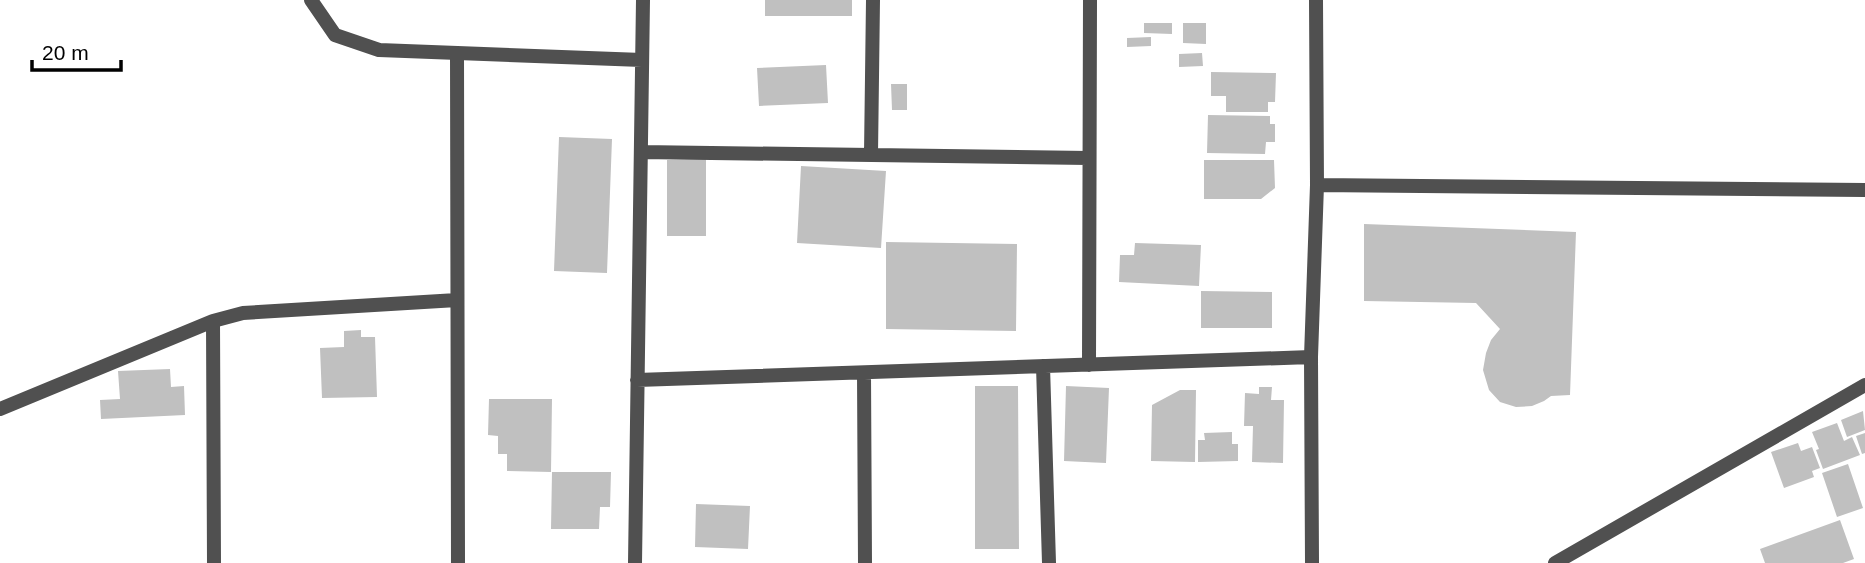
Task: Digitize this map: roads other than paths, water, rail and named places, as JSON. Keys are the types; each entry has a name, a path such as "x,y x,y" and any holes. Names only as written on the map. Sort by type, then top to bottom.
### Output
{"street":[{"path":"311,0 335,35 379,50 642,60"},
{"path":"635,563 643,0"},
{"path":"872,154 873,0"},
{"path":"1089,365 1090,0"},
{"path":"1312,563 1311,357 1317,185 1316,0"},
{"path":"457,53 458,563"},
{"path":"640,152 1088,158"},
{"path":"1317,185 1865,190"},
{"path":"0,409 213,321 243,313 457,300"},
{"path":"213,321 214,563"},
{"path":"637,380 1311,357"},
{"path":"1043,366 1049,563"},
{"path":"864,373 864,563"},
{"path":"1555,563 1865,385"}]}
